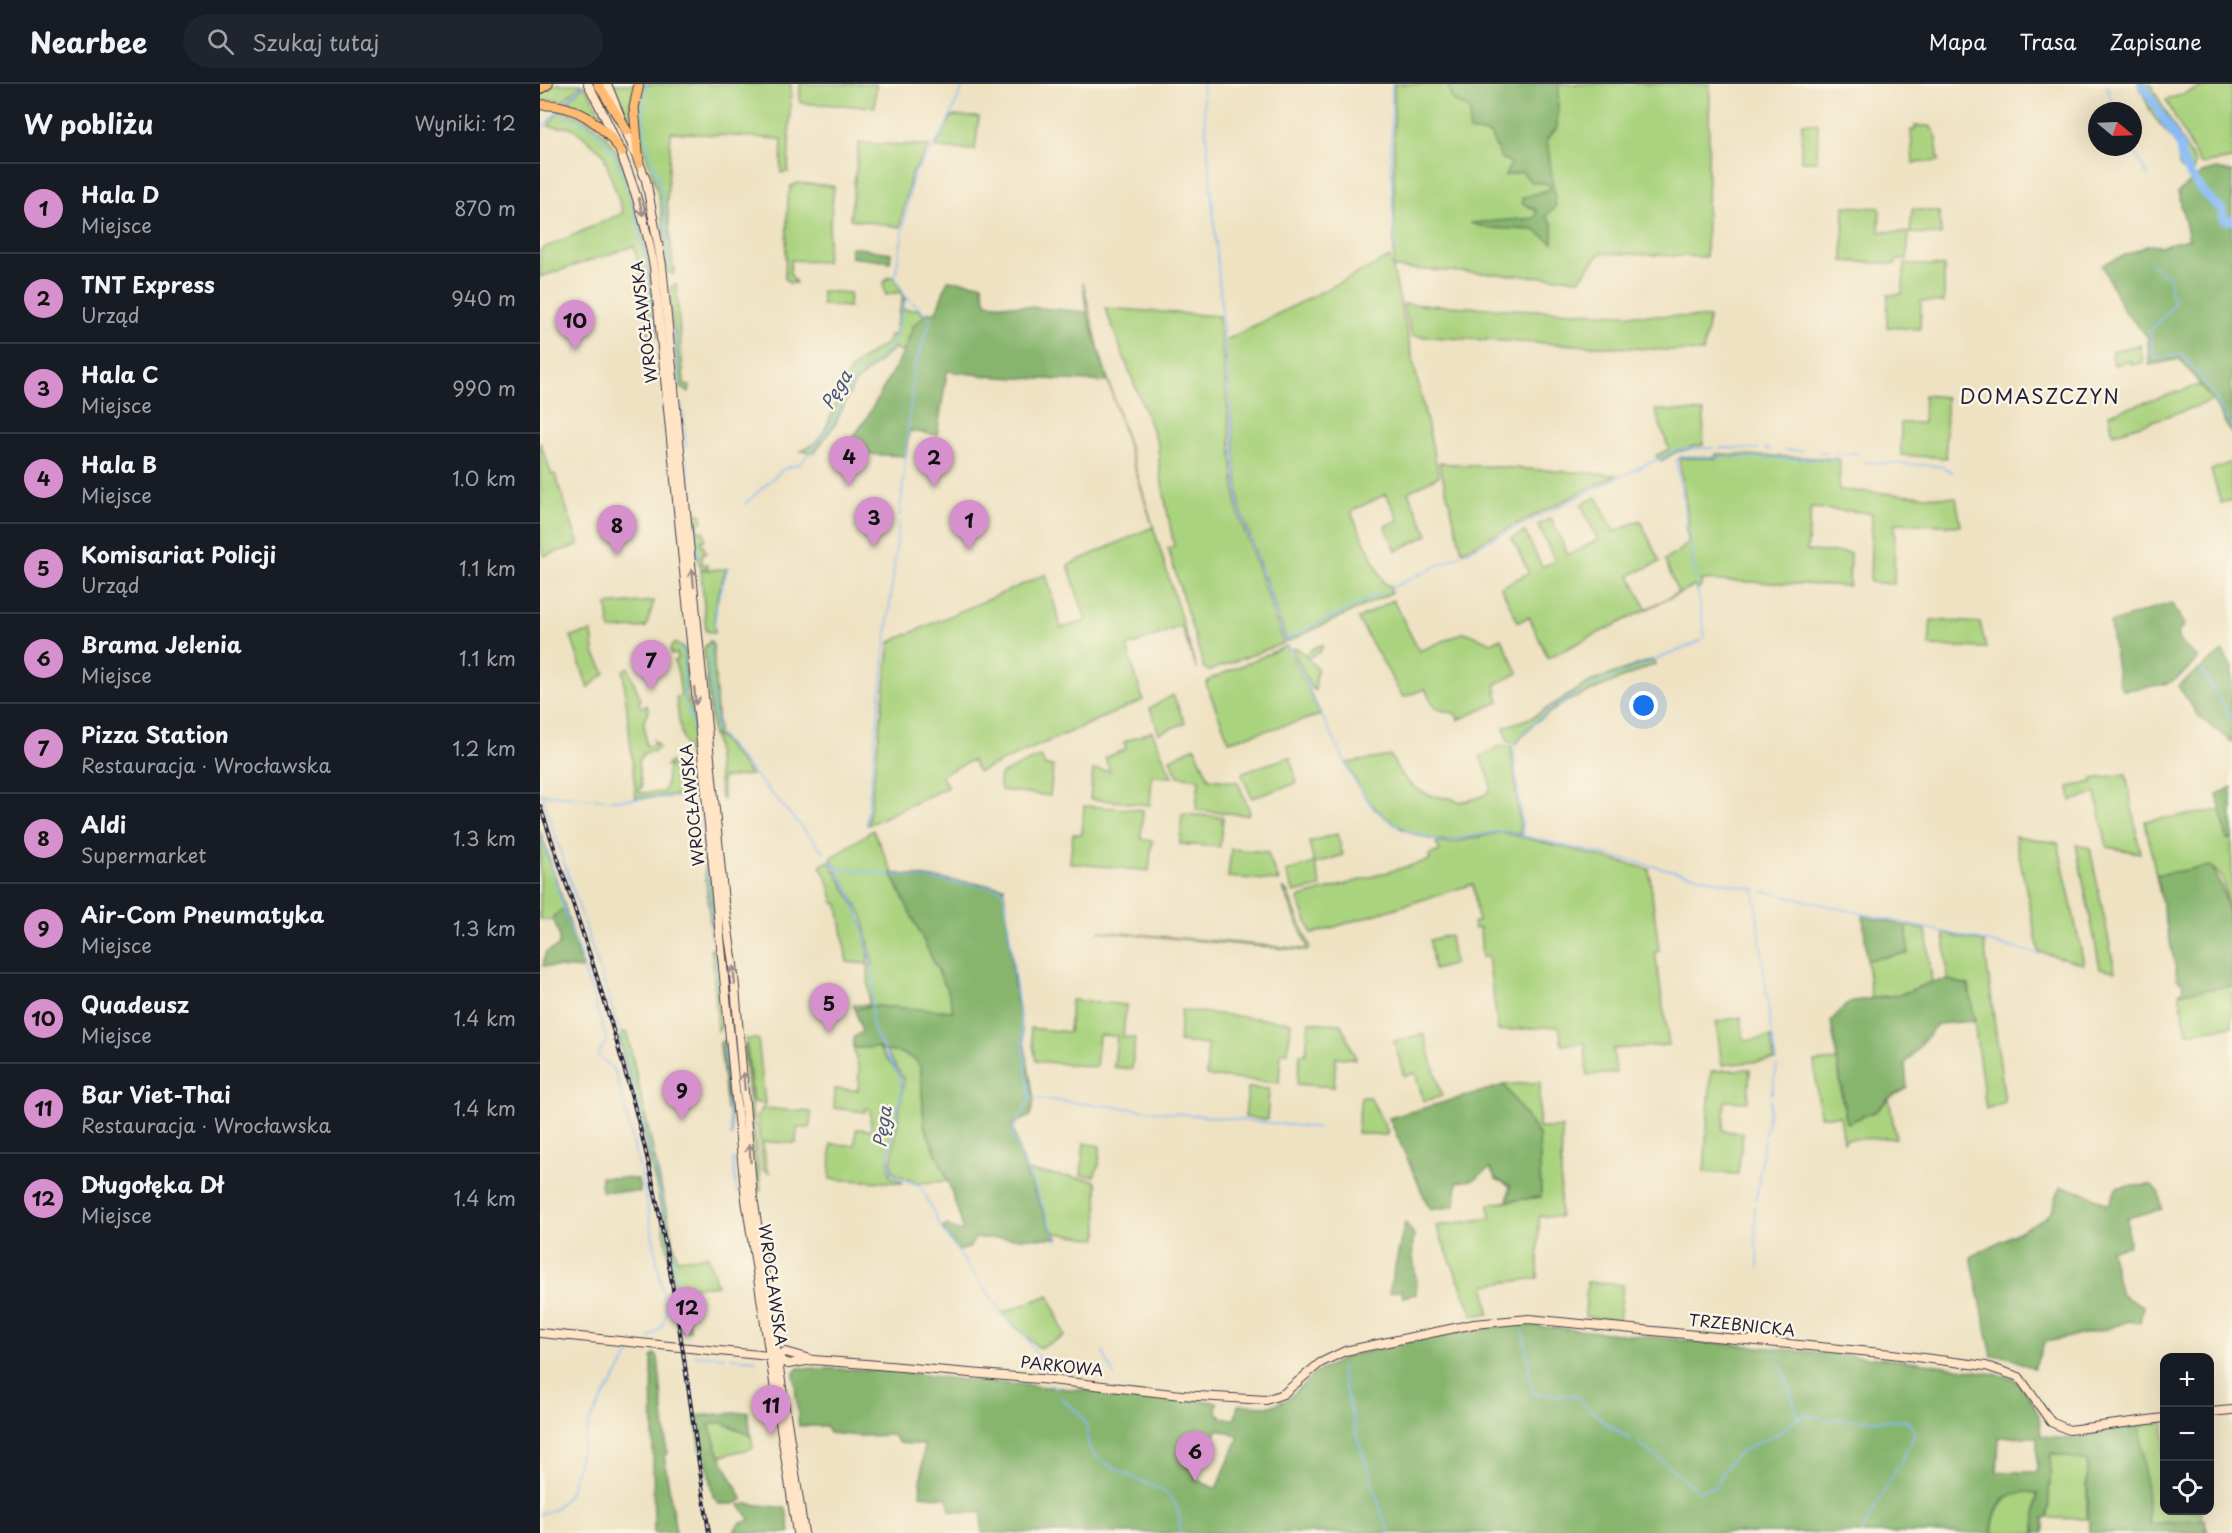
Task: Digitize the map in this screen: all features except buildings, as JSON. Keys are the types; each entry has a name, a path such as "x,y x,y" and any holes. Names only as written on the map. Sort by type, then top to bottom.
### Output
{"main road":[{"path":"540,89 548,84"},
{"path":"639,84 634,108 639,163"},
{"path":"597,85 627,131"},
{"name":"WROCŁAWSKA","path":"597,85 638,196 648,236 659,309 746,1200 804,1533"},
{"path":"540,105 561,106 584,115 599,125 622,152"},
{"name":"WROCŁAWSKA","path":"627,131 651,201 664,282 724,902 733,964 753,1197 796,1533"},
{"name":"TRZEBNICKA","path":"1300,1380 1328,1358 1352,1349 1474,1324 1529,1319 1978,1365 2019,1377 2051,1422 2069,1430 2160,1419"},
{"name":"PARKOWA","path":"540,1333 772,1357 785,1352 813,1360 1048,1379 1172,1394 1261,1401 1282,1394 1300,1380"},
{"path":"2214,1412 2232,1410"}],"green space":[{"path":"555,84 583,84 561,102 557,99 540,101 540,94"},
{"path":"611,84 635,84 630,105 631,124"},
{"path":"643,84 791,84 788,172 781,173 782,139 671,132 667,201 673,268 676,268 673,274 667,271 660,202 640,129 639,99"},
{"path":"800,84 876,84 875,107 800,103"},
{"path":"1394,84 1710,84 1706,257 1600,253 1580,279 1394,268"},
{"path":"1447,84 1559,84 1557,128 1547,139 1556,207 1546,216 1553,224 1553,243 1534,230 1488,228 1470,223 1535,218 1537,211 1522,203 1522,198 1550,189 1549,184 1531,182 1522,172 1505,176 1511,163 1501,158 1490,134 1469,131 1470,110 1452,100"},
{"path":"2138,84 2150,84 2195,163 2193,172 2187,175 2179,166 2177,145 2152,114"},
{"path":"2211,84 2232,84 2232,159 2200,164 2166,100"},
{"path":"584,86 588,91 609,129 568,101"},
{"path":"559,110 597,127 611,143 623,166 641,224 658,335 649,338 644,287 634,246 540,277 540,250 623,213 603,153 573,128 548,126"},
{"path":"952,116 979,117 975,150 935,148"},
{"path":"1802,123 1818,123 1817,161 1801,161"},
{"path":"1915,126 1930,126 1935,133 1939,161 1913,163 1911,130 1915,130"},
{"path":"859,143 930,146 911,175 900,227 850,219"},
{"path":"2216,169 2232,172 2232,435 2213,401 2180,359 2149,365 2148,337 2124,311 2102,265 2149,245 2160,246 2189,239 2178,192 2202,173"},
{"path":"798,183 834,186 826,262 791,260 790,274 796,283 789,283 785,278 788,197 791,186"},
{"path":"1844,206 1880,208 1879,231 1909,233 1907,260 1897,260 1896,264 1843,261"},
{"path":"1912,209 1939,212 1941,235 1910,233"},
{"path":"851,247 891,253 890,262 851,257"},
{"path":"1390,257 1439,476 1408,492 1428,535 1396,551 1385,526 1399,520 1386,494 1353,510 1352,515 1384,583 1390,586 1391,593 1287,642 1240,508 1224,341"},
{"path":"1905,264 1944,266 1944,302 1921,301 1920,329 1887,327 1888,295 1902,294"},
{"path":"889,277 894,277 905,297 903,310 918,309 926,317 914,325 903,353 894,348 854,384 835,424 815,452 800,451 819,439 851,370 888,342 890,335 894,335 903,297 900,292 886,295 883,283"},
{"path":"948,280 982,284 986,303 1087,312 1108,382 998,377 947,371 937,435 909,431 906,456 842,453 866,419 903,353 914,325 929,312 936,312"},
{"path":"1083,283 1099,350 1197,670 1181,626 1127,647 1143,700 978,772 972,760 941,775 948,787 868,825 890,642 1046,574 1061,628 1086,621 1068,565 1153,527 1087,312"},
{"path":"676,284 684,385 690,386 689,392 680,387 670,299 671,287"},
{"path":"822,291 850,293 849,307 822,305"},
{"path":"1403,304 1709,318 1703,352 1412,336"},
{"path":"1105,308 1219,316 1237,509 1284,643 1209,671 1204,668 1168,548 1174,546 1160,474 1158,445"},
{"path":"2140,345 2143,363 2131,365 2130,361 2114,365 2111,351"},
{"path":"2199,385 2213,401 2113,434 2109,414"},
{"path":"1924,395 1946,397 1946,458 1901,455 1901,423 1923,423"},
{"path":"1655,410 1704,412 1703,445 1676,452 1661,461 1656,456 1669,449"},
{"path":"540,442 552,475 555,474 579,545 544,556 540,544"},
{"path":"1716,454 1840,459 1839,490 1956,498 1961,526 1895,523 1894,584 1870,582 1872,513 1811,508 1807,551 1850,553 1849,586 1701,580 1701,587 1696,590 1694,586 1548,658 1529,617 1518,622 1501,587 1529,573 1512,538 1525,532 1542,567 1555,561 1538,525 1551,518 1568,555 1598,540 1581,504 1597,497 1614,532 1640,520 1660,562 1630,575 1646,609 1678,593 1665,560 1681,550 1689,541 1685,526 1689,524 1679,458 1717,458"},
{"path":"2232,462 2232,500 2221,503 2211,470"},
{"path":"1439,463 1617,475 1462,551"},
{"path":"697,514 701,514 703,521 698,523 699,532 704,531 705,540 701,541 706,553 702,554 702,564 707,564 708,568 701,569 694,548 692,520"},
{"path":"726,569 715,610 715,633 706,631 701,570"},
{"path":"1393,600 1419,651 1465,632 1492,643 1501,638 1518,673 1495,685 1499,702 1458,720 1456,714 1435,708 1425,689 1403,697 1358,619"},
{"path":"654,601 646,627 610,630 607,605"},
{"path":"2171,603 2185,624 2177,634 2183,645 2198,658 2181,675 2165,684 2123,690 2119,683 2110,623"},
{"path":"1931,620 1980,623 1986,648 1929,646"},
{"path":"592,632 594,653 605,673 588,688 571,636"},
{"path":"710,641 713,645 718,733 713,737 704,648"},
{"path":"674,643 683,647 686,652 687,699 693,712 701,774 690,757 680,728 676,697 681,696 674,661 677,660 677,654 671,654 670,649"},
{"path":"1323,645 1320,652 1307,658 1317,668 1315,690 1311,688 1292,649 1297,648 1305,655 1317,646"},
{"path":"1287,646 1321,715 1229,741 1206,684 1210,679"},
{"path":"2223,651 2232,668 2232,742 2200,718 2178,686"},
{"path":"1652,660 1655,664 1565,702 1533,724 1516,744 1507,741 1504,727 1533,717 1590,682"},
{"path":"628,667 641,700 638,703 643,708 646,705 649,709 644,721 646,746 654,745 653,740 659,747 656,751 644,753 638,762 642,787 639,788 640,793 663,792 670,766 666,766 670,762 695,776 695,794 636,798 623,671"},
{"path":"1173,695 1185,723 1159,733 1150,708"},
{"path":"1152,731 1172,777 1152,776 1150,805 1090,799 1093,770 1110,771 1105,758 1126,749 1124,742"},
{"path":"719,736 751,775 722,778 723,799 721,799 715,738"},
{"path":"1501,745 1511,746 1521,834 1494,832 1453,840 1429,839 1417,835 1394,824 1375,808 1361,791 1346,763 1391,756 1404,778 1416,789 1431,795 1452,798 1458,802 1480,797 1490,789 1489,777 1480,757"},
{"path":"1195,747 1209,779 1238,782 1250,812 1247,815 1196,810 1199,779 1178,776 1170,759"},
{"path":"1041,756 1045,766 1053,766 1050,796 1001,790 999,778 1001,774"},
{"path":"1290,757 1297,783 1252,798 1242,775 1243,772"},
{"path":"2126,774 2140,853 2107,847 2096,793 2071,801 2069,787 2093,782 2093,779"},
{"path":"2232,787 2232,839 2227,839 2217,795"},
{"path":"1084,806 1143,810 1141,839 1152,841 1149,871 1070,863 1073,834 1082,834"},
{"path":"2222,810 2227,839 2232,839 2232,927 2223,878 2211,866 2156,875 2145,821"},
{"path":"1182,814 1223,817 1220,847 1180,844"},
{"path":"873,830 949,994 954,1011 873,1006 855,1009 853,1005 869,1005 868,966 873,965 863,917 831,858"},
{"path":"540,831 566,910 553,916 554,920 540,919"},
{"path":"1502,832 1649,869 1659,951 1655,952 1669,1045 1613,1049 1616,1073 1587,1075 1585,1043 1562,1045 1559,1026 1498,1031 1488,956 1482,957 1480,928 1475,929 1473,923 1478,921 1473,884 1312,934 1298,899 1301,897 1430,860 1429,855 1440,851 1436,843 1452,843"},
{"path":"1337,834 1343,855 1315,864 1321,887 1294,893 1286,872 1314,863 1309,842"},
{"path":"2015,836 2058,843 2084,964 2039,952"},
{"path":"2076,845 2090,848 2115,971 2100,968"},
{"path":"1231,849 1267,852 1279,881 1228,877"},
{"path":"829,861 862,923 868,950 868,964 847,962 838,904 834,903 828,880 820,866"},
{"path":"704,862 710,867 716,934 712,938"},
{"path":"2211,866 2218,878 2227,906 2231,939 2232,986 2179,993 2184,990 2182,982 2178,980 2156,875"},
{"path":"891,873 1004,887 1014,983 1034,1100 1030,1116 1012,1125 1025,1171 1051,1229 1058,1238 975,1238 969,1248 958,1251 942,1228 948,1225 957,1231 964,1231 948,1181 924,1125 921,1069 916,1060 902,1053 880,1050 878,1047 857,1048 853,1046 853,1038 862,1032 855,1009 873,1006 953,1011 949,994"},
{"path":"1283,888 1287,892 1308,942 1310,948 1307,951 1098,931 1305,949 1307,946"},
{"path":"561,910 566,910 582,969 543,966 545,953 559,946 559,935 553,917"},
{"path":"1863,916 1907,926 1908,953 1867,960"},
{"path":"1907,926 1926,930 1932,982 1899,995 1871,997 1867,960 1908,953"},
{"path":"1944,934 1984,942 2005,1102 1986,1109 1969,985 1948,980"},
{"path":"1450,935 1454,964 1434,970 1430,940"},
{"path":"714,948 718,952 724,1023 718,1031 712,950 709,950"},
{"path":"1948,980 1968,985 1975,1021 1937,1024 1905,1064 1907,1088 1889,1098 1876,1111 1847,1123 1831,1021 1846,1004 1853,1001 1899,995 1932,982"},
{"path":"2232,986 2232,1026 2187,1033 2179,993"},
{"path":"1071,1000 1126,1005 1123,1037 1135,1038 1132,1069 1114,1067 1117,1036 1099,1035 1096,1067 1036,1061 1030,1028 1069,1032"},
{"path":"1181,1010 1291,1022 1288,1052 1281,1052 1279,1083 1206,1076 1208,1045 1179,1042"},
{"path":"1741,1017 1744,1041 1771,1037 1774,1060 1722,1065 1716,1022"},
{"path":"1309,1022 1341,1024 1356,1059 1336,1057 1334,1087 1297,1084 1300,1054 1306,1054"},
{"path":"622,1032 627,1033 677,1259 708,1256 717,1285 683,1288 690,1330 682,1331 657,1189 619,1039"},
{"path":"1424,1034 1442,1096 1424,1101 1415,1073 1404,1076 1394,1041"},
{"path":"746,1039 758,1039 765,1104 753,1102"},
{"path":"726,1041 721,1043 721,1046 727,1045 732,1137 720,1043"},
{"path":"743,1043 761,1191 758,1191 755,1177"},
{"path":"853,1046 857,1048 878,1047 900,1078 901,1099 891,1139 889,1165 891,1177 903,1183 830,1179 831,1144 855,1145 856,1129 871,1130 870,1109 866,1108 865,1112 834,1108 835,1089 858,1090 859,1070"},
{"path":"885,1050 902,1053 916,1060 921,1069 924,1125 948,1181 918,1183 893,1173 891,1162 904,1080"},
{"path":"1838,1060 1847,1123 1876,1111 1889,1099 1896,1138 1847,1139 1844,1142 1840,1116 1820,1116 1814,1062"},
{"path":"1750,1069 1748,1102 1725,1101 1723,1131 1743,1133 1738,1174 1704,1172 1711,1071"},
{"path":"1540,1082 1539,1128 1562,1128 1560,1217 1539,1216 1538,1278 1485,1285 1489,1314 1473,1315 1436,1226 1490,1218 1489,1204 1541,1197 1539,1135 1504,1085"},
{"path":"1504,1085 1539,1135 1541,1197 1507,1201 1510,1186 1496,1179 1490,1168 1473,1180 1457,1182 1455,1206 1430,1210 1389,1118"},
{"path":"1248,1088 1269,1089 1267,1120 1245,1117"},
{"path":"1361,1097 1370,1097 1388,1132 1386,1135 1357,1133"},
{"path":"763,1108 811,1112 810,1128 797,1128 796,1143 763,1142 767,1170 770,1173 763,1170 757,1116"},
{"path":"1084,1143 1100,1146 1099,1165 1094,1176 1081,1175"},
{"path":"1025,1171 1094,1180 1097,1185 1098,1239 1057,1233 1051,1229"},
{"path":"601,1177 638,1179 640,1192 601,1191"},
{"path":"2152,1185 2159,1193 2162,1209 2127,1218 2129,1246 2110,1250 2121,1295 2143,1306 2140,1323 2129,1321 2104,1330 2045,1342 2034,1368 2010,1358 1992,1356 1971,1257 2046,1217 2052,1211 2060,1187 2081,1191 2109,1205 2117,1187"},
{"path":"1405,1222 1414,1235 1412,1249 1416,1294 1403,1297 1401,1290 1389,1293"},
{"path":"1587,1282 1623,1285 1619,1320 1585,1317"},
{"path":"1049,1295 1065,1336 1039,1348 1002,1313"},
{"path":"1513,1324 1919,1362 2013,1378 2027,1392 2039,1416 2041,1436 2072,1439 2140,1424 2149,1524 2204,1519 2208,1533 2089,1533 2087,1461 2051,1453 2048,1518 2044,1518 2044,1533 2035,1533 2037,1493 2026,1492 2010,1496 1999,1506 1992,1533 982,1533 982,1513 950,1511 948,1498 920,1495 924,1445 899,1443 893,1435 860,1436 829,1433 825,1426 799,1426 794,1373 798,1368 884,1370 956,1379 1217,1402 1216,1412 1223,1418 1235,1419 1238,1405 1271,1406 1288,1399 1314,1374 1348,1356 1445,1334","holes":["1218,1429 1239,1437 1216,1489 1195,1479","1999,1437 2037,1437 2037,1472 1997,1472"]},
{"path":"655,1354 658,1357 667,1453 664,1456 676,1533 654,1533 652,1357"},
{"path":"748,1412 751,1436 722,1422 709,1425 720,1456 743,1500 733,1504 719,1504 713,1496 706,1459 701,1454 695,1416"},
{"path":"722,1422 751,1436 753,1448 720,1456 708,1425"},
{"path":"2160,1422 2160,1515 2202,1515 2201,1520 2149,1524 2140,1425"},
{"path":"2051,1453 2087,1461 2087,1519 2048,1518"},
{"path":"2018,1491 2037,1493 2035,1533 1992,1533 1994,1519 1999,1508"},
{"path":"739,1505 786,1508 790,1533 733,1533 739,1524 751,1520"}],"waterway":[{"path":"564,103 585,84"},
{"path":"648,84 644,99 644,127 663,197 669,267"},
{"name":"Pęga","path":"903,229 913,175 943,133 964,84"},
{"path":"1202,84 1239,508 1286,642"},
{"path":"1392,84 1391,162 1395,251"},
{"path":"2107,84 2112,102"},
{"path":"2142,84 2181,147 2183,161 2188,171 2208,197 2221,208 2225,220 2232,221"},
{"path":"540,113 544,112"},
{"path":"556,112 581,122 598,133 614,156 624,178 645,261 656,334"},
{"path":"540,131 555,113"},
{"path":"2137,156 2149,178"},
{"name":"Pęga","path":"745,504 782,470 801,463 834,419 856,376 892,347 906,298 895,277 903,232"},
{"path":"2150,264 2170,278 2170,291 2175,303 2149,332 2153,356 2159,358 2182,354 2211,391 2232,427"},
{"path":"900,516 914,367 931,321 907,298"},
{"path":"675,328 680,386"},
{"path":"682,405 686,447"},
{"path":"1463,553 1678,449 1713,448"},
{"path":"1720,448 1759,449"},
{"path":"1765,449 1770,450"},
{"path":"1786,450 1803,451"},
{"path":"1819,452 1827,452"},
{"path":"1834,453 1859,453"},
{"path":"1683,499 1676,461 1682,456 1841,460"},
{"path":"687,457 692,503"},
{"path":"1864,462 1940,466 1953,472"},
{"path":"1683,503 1687,523"},
{"path":"694,522 699,558"},
{"path":"866,824 899,522"},
{"path":"1688,527 1705,637"},
{"path":"1387,590 1460,555"},
{"name":"Pęga","path":"719,597 728,567"},
{"path":"1285,640 1381,593"},
{"name":"Pęga","path":"714,628 717,602"},
{"path":"1515,743 1553,708 1577,694 1702,640"},
{"name":"Pęga","path":"710,645 710,676 717,732"},
{"path":"1287,645 1354,780 1374,809 1401,829 1442,842 1502,831 1757,890"},
{"path":"679,647 684,652 684,701 692,721 697,766"},
{"path":"2201,669 2232,719"},
{"name":"Pęga","path":"720,736 824,852"},
{"path":"1513,746 1523,835"},
{"path":"697,785 705,853"},
{"path":"540,794 613,800 698,796"},
{"path":"545,795 543,799 619,1029"},
{"path":"540,835 607,1040 599,1057"},
{"name":"Pęga","path":"830,859 847,887 864,930 874,983 871,1015 873,1027 902,1083 900,1104 889,1148 890,1168 898,1178 920,1185 943,1231 1008,1321 1026,1336 1049,1377"},
{"path":"706,864 713,934"},
{"path":"837,868 999,888 1004,891 1030,1098 1012,1133 1058,1243"},
{"path":"1754,890 1771,1029"},
{"path":"1763,891 2040,954"},
{"path":"715,952 722,1023"},
{"path":"620,1033 656,1171 686,1321"},
{"path":"1772,1033 1776,1061"},
{"path":"724,1046 729,1111"},
{"path":"602,1059 612,1067 616,1074 645,1191 666,1313 663,1325 650,1338"},
{"path":"1771,1095 1777,1066"},
{"path":"1030,1098 1319,1128"},
{"path":"1765,1135 1771,1100"},
{"path":"730,1115 731,1137"},
{"path":"1756,1200 1764,1141"},
{"path":"733,1159 737,1193"},
{"path":"1755,1206 1756,1248"},
{"path":"1757,1251 1759,1268"},
{"path":"1523,1331 1533,1394 1575,1396 1605,1423 1631,1440"},
{"path":"698,1342 724,1346"},
{"path":"735,1347 749,1348"},
{"path":"540,1514 555,1509 570,1492 589,1422 631,1352"},
{"path":"1103,1352 1114,1376"},
{"path":"695,1355 725,1357"},
{"path":"1778,1355 1798,1416"},
{"path":"731,1358 757,1360"},
{"path":"1340,1368 1357,1436 1384,1520"},
{"name":"Pęga","path":"1051,1385 1056,1390"},
{"name":"Pęga","path":"1061,1397 1083,1418 1087,1428 1089,1446 1101,1461 1169,1496 1178,1510 1179,1533"},
{"path":"1638,1442 1698,1491 1717,1486 1733,1458 1742,1451 1774,1436 1798,1417 1908,1421 1915,1432 1913,1439 1861,1533"},
{"path":"1386,1524 1390,1533"}],"railway":[{"path":"540,806 614,1032 650,1170 676,1306 709,1533"}],"place":[{"name":"Quadeusz","path":"575,350"},
{"name":"Hala B","path":"849,486"},
{"name":"TNT Express","path":"934,487"},
{"name":"Hala C","path":"874,547"},
{"name":"Hala D","path":"969,550"},
{"name":"Aldi","path":"617,555"},
{"name":"Pizza Station","path":"651,690"},
{"name":"Komisariat Policji","path":"829,1033"},
{"name":"Air-Com Pneumatyka","path":"682,1120"},
{"name":"Długołęka Dł","path":"687,1337"},
{"name":"Bar Viet-Thai","path":"771,1435"},
{"name":"Brama Jelenia","path":"1195,1481"}],"district":[{"name":"DOMASZCZYN","path":"2040,397"}]}
